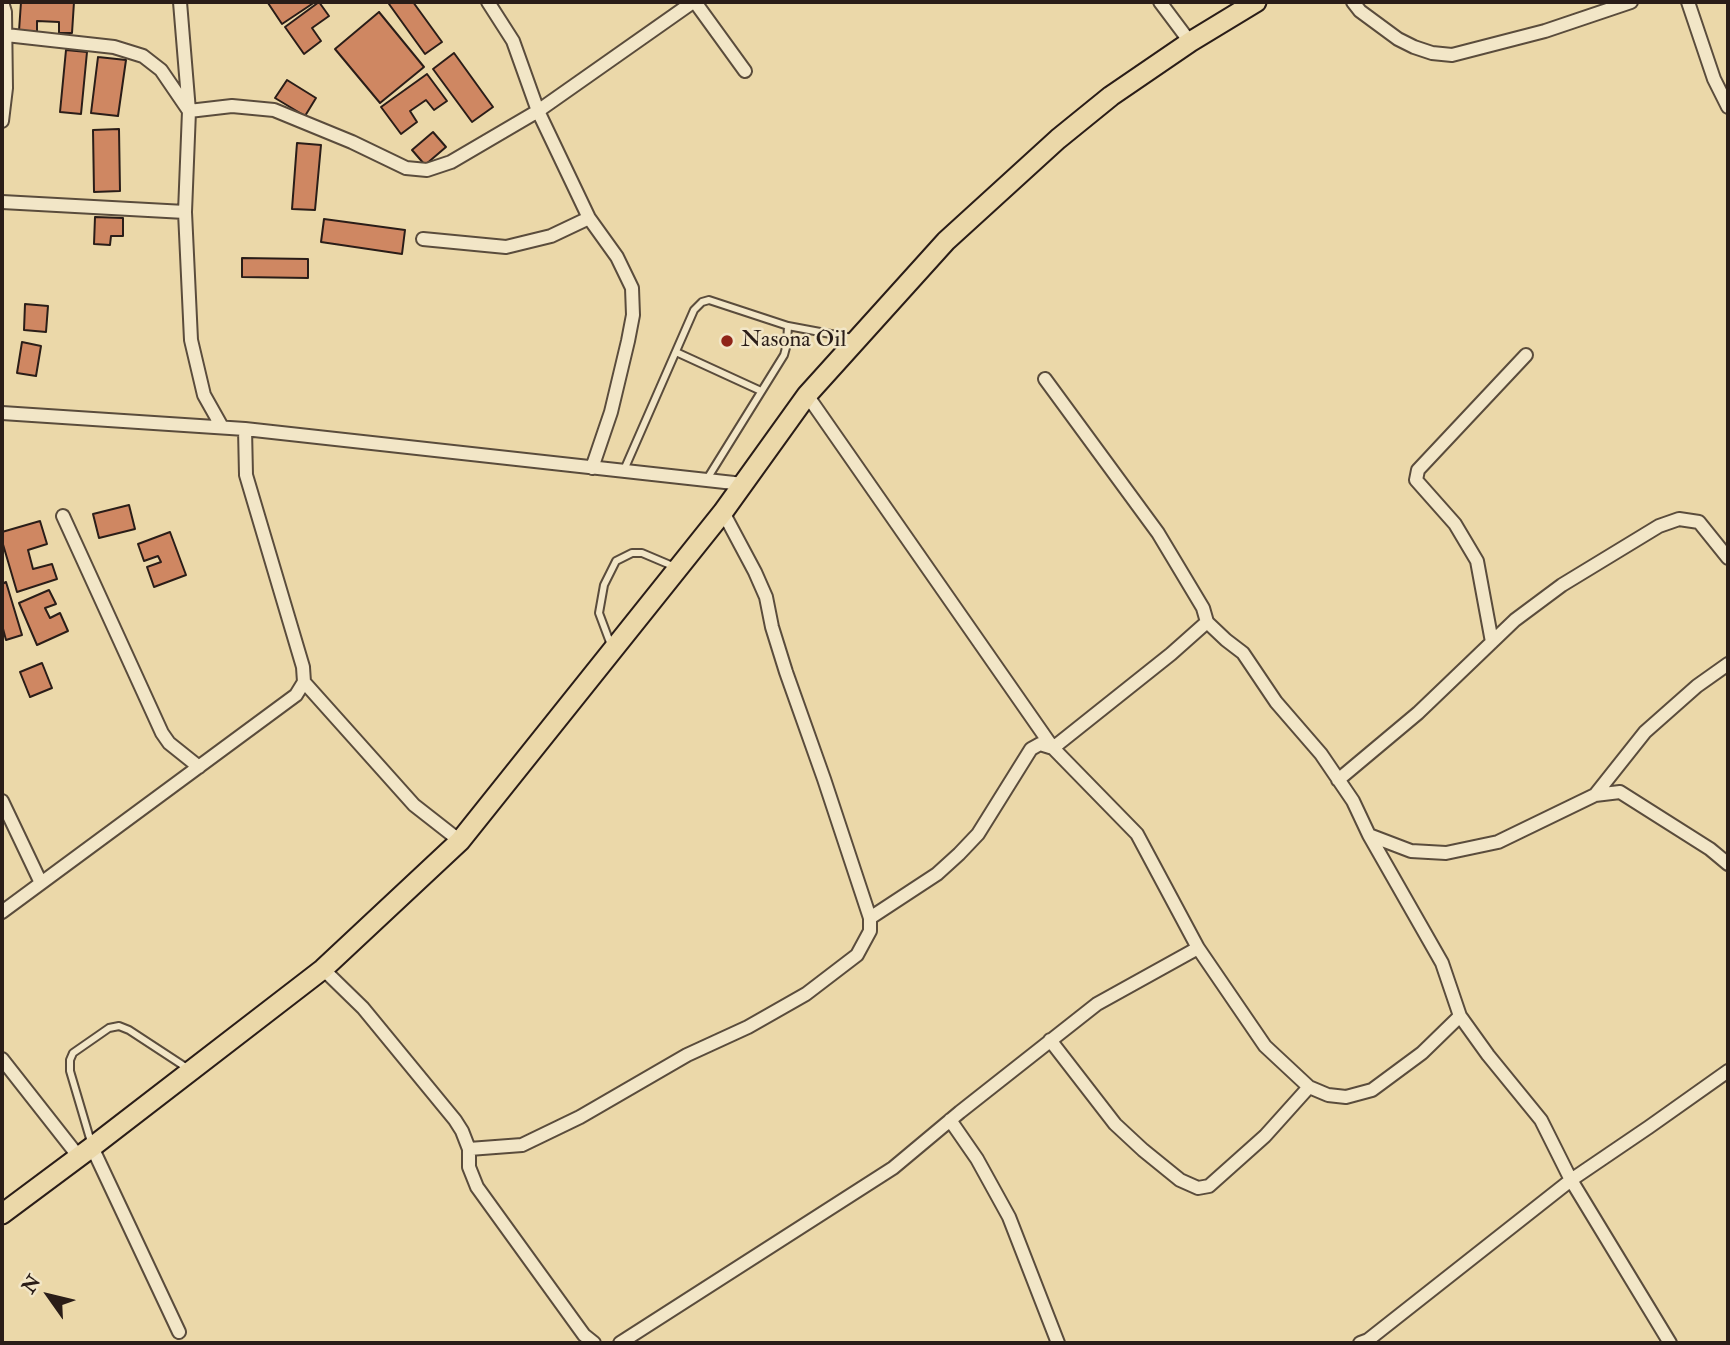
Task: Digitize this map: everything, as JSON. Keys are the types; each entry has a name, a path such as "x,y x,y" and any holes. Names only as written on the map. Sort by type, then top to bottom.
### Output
{"main road":[{"path":"2,1214 323,969 460,841 723,512 807,395 946,241 1058,139 1111,96 1256,2"}],"street":[{"path":"2,2 6,35 6,88 2,121"},
{"path":"180,2 189,111 185,212 191,340 204,395 222,427"},
{"path":"488,2 513,41 538,111 589,218 617,257 632,288 633,314 611,412 592,468"},
{"path":"189,111 232,106 274,110 406,168 427,170 451,162 538,111 694,2 746,71"},
{"path":"1160,2 1190,43"},
{"path":"1353,2 1360,11 1398,39 1432,53 1452,55 1545,31 1631,2"},
{"path":"1688,2 1714,79 1728,107"},
{"path":"6,35 114,47 143,56 161,70 189,111"},
{"path":"2,202 185,212"},
{"path":"423,239 506,247 551,236 589,218"},
{"path":"1492,642 1477,561 1455,524 1416,480 1418,470 1526,355"},
{"path":"1045,379 1158,533 1203,608 1207,622 1243,653 1276,702 1321,754 1353,801 1369,835 1442,963 1460,1016 1541,1120 1571,1180 1670,1343"},
{"path":"807,395 1054,748 1137,834 1198,948 1265,1046 1309,1087 1328,1095 1346,1097 1372,1090 1422,1054 1460,1016"},
{"path":"2,412 245,429 743,484"},
{"path":"2,912 296,695 304,682 303,667 246,475 245,429"},
{"path":"469,1149 522,1145 580,1117 687,1055 748,1027 806,995 856,955 870,931 870,918 786,673 766,597 723,512"},
{"path":"63,516 162,733 169,743 199,767"},
{"path":"1338,780 1418,713 1515,620 1562,585 1660,526 1679,519 1699,522 1728,558"},
{"path":"1054,748 1207,622"},
{"path":"1595,795 1645,732 1696,686 1728,664"},
{"path":"304,682 414,805 460,841"},
{"path":"870,918 937,874 959,854 978,834 1031,749 1040,744 1054,748"},
{"path":"1369,835 1411,851 1446,853 1498,842 1595,795 1620,792 1710,849 1728,864"},
{"path":"2,801 41,883"},
{"path":"620,1343 894,1168 950,1120 1097,1004 1198,948"},
{"path":"323,969 363,1008 455,1120 469,1149 469,1167 477,1187 588,1341"},
{"path":"1050,1040 1115,1124 1180,1180 1198,1188 1209,1186 1265,1136 1309,1087"},
{"path":"2,1059 85,1152 179,1332"},
{"path":"1360,1343 1368,1340 1571,1180 1728,1071"},
{"path":"950,1120 977,1159 1009,1217 1058,1343"}],"lane":[{"path":"624,472 694,310 702,302 709,300 788,326 857,339"},
{"path":"706,480 784,355 788,326"},
{"path":"676,352 761,391"},
{"path":"613,650 599,613 604,585 616,561 632,553 642,553 678,569"},
{"path":"85,1152 70,1071 73,1053 109,1028 120,1027 129,1030 191,1071"}],"building":[{"path":"21,2 74,2 72,33 59,33 59,22 37,21 37,32 19,31"},
{"path":"315,2 282,24 268,3"},
{"path":"319,2 329,16 312,28 321,41 304,54 285,27"},
{"path":"413,2 442,42 425,54 389,4"},
{"path":"379,12 424,67 380,103 335,49"},
{"path":"66,50 87,52 81,114 60,112"},
{"path":"454,53 493,107 472,122 433,69"},
{"path":"98,57 126,60 118,116 91,113"},
{"path":"427,74 447,101 434,110 426,100 410,111 417,122 401,134 381,107"},
{"path":"287,80 316,98 305,116 275,98"},
{"path":"119,129 120,191 94,192 93,130"},
{"path":"433,132 446,147 425,165 412,150"},
{"path":"297,143 321,145 315,210 292,209"},
{"path":"95,217 123,218 123,236 111,236 110,245 94,244"},
{"path":"324,219 405,230 402,254 321,242"},
{"path":"242,258 308,259 308,278 242,277"},
{"path":"25,304 48,306 46,332 24,330"},
{"path":"22,342 41,346 36,376 17,373"},
{"path":"129,505 135,529 99,538 93,514"},
{"path":"40,521 47,544 28,550 33,569 52,564 57,579 17,592 2,541 2,532"},
{"path":"170,532 186,575 154,587 147,567 161,562 158,556 144,561 138,544"},
{"path":"6,582 22,635 6,640 2,625 2,584"},
{"path":"49,590 56,604 45,608 50,618 60,613 68,631 37,645 19,603"},
{"path":"42,663 52,688 30,697 20,672"}],"place":[{"name":"Nasona Oil","path":"727,341"}]}
